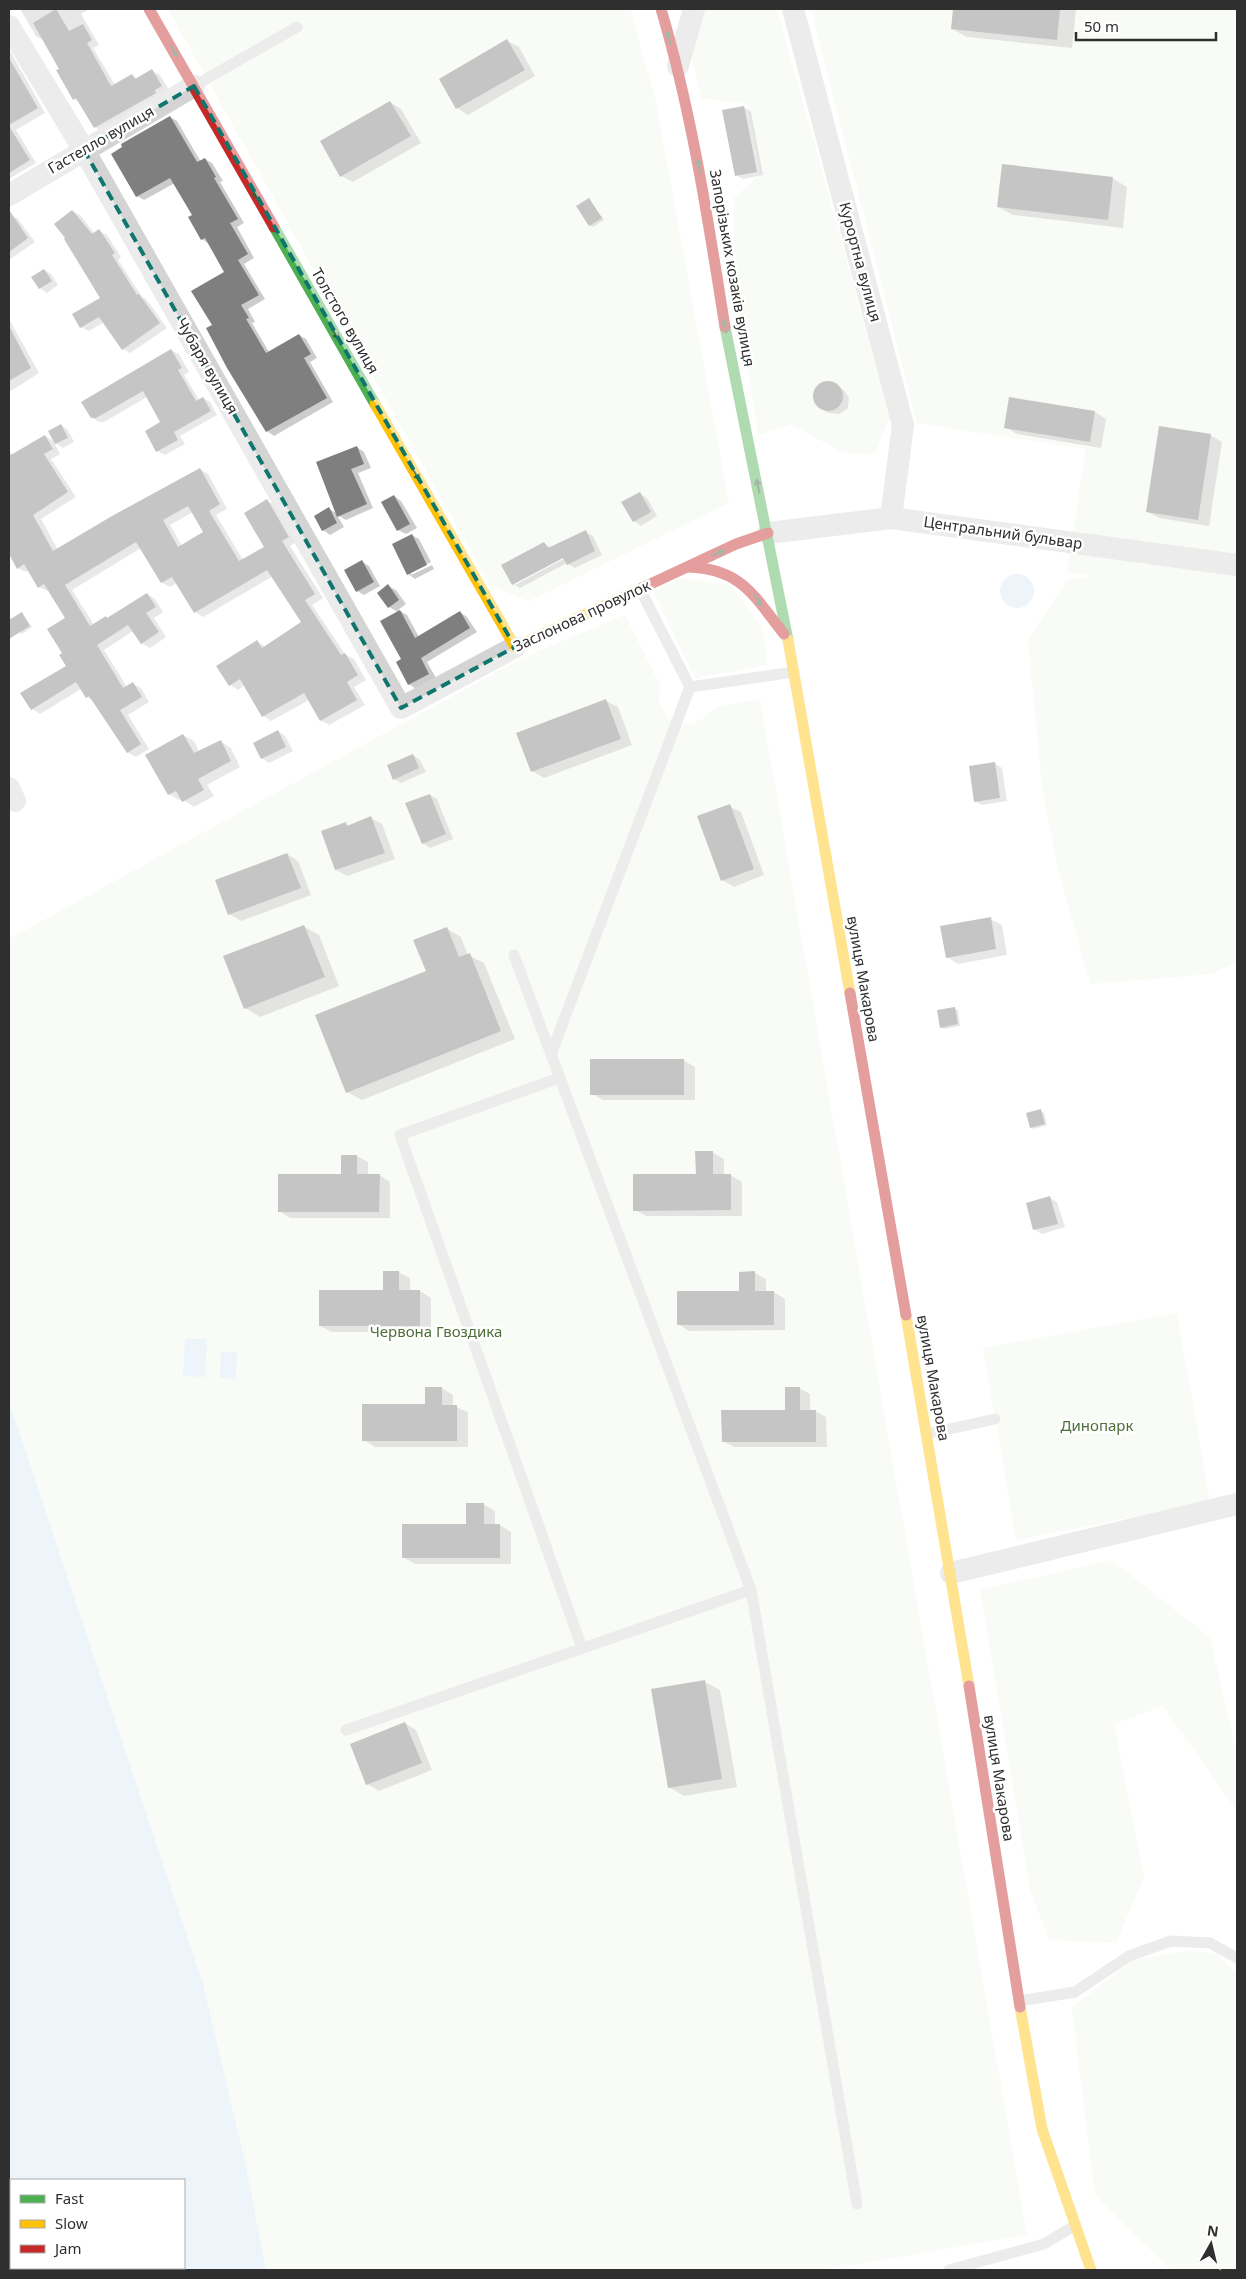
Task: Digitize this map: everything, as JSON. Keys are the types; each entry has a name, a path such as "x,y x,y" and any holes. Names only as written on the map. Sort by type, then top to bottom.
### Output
{"main road":[{"name":"Толстого вулиця","path":"150,9 515,647"},
{"name":"Запорізьких козаків вулиця","path":"661,9 678,66 697,153 728,343 768,533"},
{"name":"Заслонова провулок","path":"515,647 736,544 768,533"},
{"name":"вулиця Макарова","path":"768,533 928,1434 1019,2001 1042,2130 1074,2226 1091,2270"},
{"path":"686,568 705,566 748,586 786,637"},
{"name":"вулиця Макарова","path":"1074,2226 1098,2255"}],"street":[{"path":"678,66 694,9"},
{"name":"Курортна вулиця","path":"793,9 904,425 891,518"},
{"name":"Чубаря вулиця","path":"9,26 84,150 401,708"},
{"name":"Гастелло вулиця","path":"9,195 194,86"},
{"name":"Центральний бульвар","path":"768,533 891,518 1237,566"},
{"name":"Заслонова провулок","path":"401,708 515,647"},
{"path":"951,1573 1237,1504"}],"lane":[{"path":"194,86 297,27"},
{"path":"550,1054 690,688 640,589"},
{"path":"690,688 794,672"},
{"path":"514,955 751,1590 857,2204"},
{"path":"559,1078 400,1135 582,1648"},
{"path":"928,1434 995,1419"},
{"path":"346,1730 751,1590"},
{"path":"1019,2001 1075,1992 1129,1956 1171,1941 1210,1943 1237,1958"},
{"path":"949,2270 1044,2244 1074,2226"}],"highlighted area":[{"path":"194,86 515,647 401,708 84,150"}],"green space":[{"path":"168,9 630,9 656,102 729,503 529,601 490,585"},
{"path":"702,9 777,9 890,417 875,454 843,453 791,424 758,435 733,267 734,198 761,174 747,104 701,98 691,51"},
{"path":"811,9 1237,9 1237,962 1212,974 1090,984 1057,865 1042,787 1028,640 1067,580 1090,576 1067,572 1086,449 917,423"},
{"path":"680,578 730,585 762,627 768,665 695,678 653,591"},
{"name":"Червона Гвоздика","path":"625,615 660,685 659,701 667,718 691,724 706,717 715,707 760,699 1027,2235 823,2270 266,2270 246,2166 203,1984 9,1401 9,939 524,657"},
{"name":"Динопарк","path":"1177,1313 1210,1502 1016,1540 983,1348"},
{"path":"1112,1560 1210,1638 1237,1754 1237,1811 1163,1706 1114,1724 1144,1877 1116,1943 1049,1940 1030,1889 980,1590"},
{"path":"1192,1950 1217,1954 1237,1974 1237,2270 1171,2270 1095,2195 1072,2008 1132,1960"}],"water":[{"path":"1017,574 1024,575 1029,579 1033,584 1033,598 1029,603 1024,607 1017,608 1010,607 1005,603 1001,598 1000,591 1001,584 1005,579 1010,575"},
{"path":"185,1339 207,1339 205,1377 183,1376"},
{"path":"221,1352 237,1352 236,1379 220,1378"},
{"path":"9,1401 203,1984 246,2166 266,2270 9,2270"}],"building":[{"path":"56,9 69,31 83,24 92,40 87,43 111,86 132,74 135,79 152,69 162,86 155,90 156,93 94,128 76,98 73,100 56,70 59,69 33,23"},
{"path":"953,9 1060,9 1057,40 951,29"},
{"path":"507,39 525,70 456,109 439,79"},
{"path":"9,58 38,108 9,125"},
{"path":"390,101 411,136 340,177 320,141"},
{"path":"744,106 757,172 735,176 722,110"},
{"path":"170,116 197,162 205,158 216,177 214,178 238,219 230,223 248,254 238,260 259,295 241,305 249,318 246,319 266,353 299,334 311,354 304,358 327,398 266,432 227,368 206,328 212,325 191,291 224,272 205,238 201,240 188,217 192,215 170,178 136,197 111,154 122,147 121,144"},
{"path":"9,126 30,160 9,173"},
{"path":"1002,164 1113,177 1108,220 997,207"},
{"path":"589,198 602,218 589,226 576,206"},
{"path":"9,210 28,238 9,252"},
{"path":"72,210 92,234 99,229 115,253 112,255 137,295 139,294 160,323 122,350 99,317 80,328 72,314 100,298 65,238 54,224"},
{"path":"44,269 52,281 39,289 31,277"},
{"path":"9,326 31,368 9,381"},
{"path":"171,349 182,368 178,370 196,401 203,397 211,411 174,432 178,440 156,452 145,431 160,422 143,391 96,418 91,418 81,402"},
{"path":"828,381 839,385 843,396 839,407 828,411 817,407 813,396 817,385"},
{"path":"1009,397 1095,411 1090,442 1004,428"},
{"path":"61,424 68,438 55,444 48,431"},
{"path":"1159,426 1211,434 1198,520 1146,512"},
{"path":"45,435 53,449 44,454 68,492 33,515 53,551 200,468 220,504 209,511 239,561 264,547 244,513 267,499 289,537 282,541 315,594 305,600 341,655 345,653 358,675 347,682 357,700 320,721 304,693 262,717 240,679 229,686 216,666 257,640 262,648 301,622 267,570 194,613 172,577 161,583 136,542 65,585 90,626 106,616 107,618 147,593 156,607 146,613 159,632 141,644 128,625 97,645 123,688 133,682 142,697 120,710 141,744 127,753 89,696 86,698 76,682 31,710 20,693 66,666 59,655 62,653 47,629 65,618 44,584 38,588 24,564 17,569 9,554 9,456","holes":["188,506 203,532 178,547 163,520"]},
{"path":"357,446 364,464 351,469 367,504 337,517 316,462"},
{"path":"640,492 651,512 633,522 621,502"},
{"path":"394,495 410,524 397,531 381,502"},
{"path":"329,507 337,523 322,531 314,516"},
{"path":"586,530 595,551 567,565 563,558 512,585 501,565 544,542 548,548"},
{"path":"412,534 427,565 407,575 392,544"},
{"path":"362,560 374,582 356,592 344,570"},
{"path":"388,584 399,600 388,608 377,593"},
{"path":"400,610 415,638 460,611 470,628 421,658 429,674 408,685 396,662 401,659 380,621"},
{"path":"22,612 30,626 9,639 9,620"},
{"path":"606,699 621,739 531,772 516,733"},
{"path":"278,730 286,747 261,759 253,743"},
{"path":"183,734 194,753 221,740 231,761 198,779 204,790 182,802 176,791 168,795 145,755"},
{"path":"413,754 419,768 393,780 387,765"},
{"path":"995,762 1000,798 974,802 969,766"},
{"path":"430,794 446,834 422,844 405,803"},
{"path":"730,804 754,869 721,881 697,816"},
{"path":"371,816 385,853 335,870 321,831 346,822 347,826"},
{"path":"287,853 301,888 228,915 215,880"},
{"path":"991,917 996,949 946,958 940,926"},
{"path":"304,925 325,977 244,1009 223,956"},
{"path":"447,927 459,957 470,953 501,1031 346,1093 315,1015 426,971 413,940"},
{"path":"955,1007 958,1024 940,1028 937,1010"},
{"path":"590,1059 684,1059 684,1095 590,1095"},
{"path":"1041,1109 1045,1124 1030,1128 1026,1113"},
{"path":"695,1151 713,1151 713,1174 731,1174 731,1210 633,1211 633,1174 696,1174"},
{"path":"341,1155 357,1155 357,1174 380,1174 379,1212 278,1212 278,1174 341,1174"},
{"path":"1050,1196 1058,1224 1033,1230 1026,1203"},
{"path":"383,1271 399,1271 399,1290 420,1290 420,1326 319,1326 319,1290 383,1290"},
{"path":"755,1271 755,1291 774,1291 774,1325 677,1325 677,1291 739,1291 739,1272"},
{"path":"425,1387 442,1387 442,1405 457,1405 457,1441 362,1441 362,1404 425,1404"},
{"path":"785,1387 800,1387 800,1410 816,1410 816,1442 722,1442 721,1410 785,1410"},
{"path":"466,1503 484,1503 484,1524 500,1524 500,1558 402,1558 402,1524 466,1524"},
{"path":"705,1680 722,1779 668,1788 651,1689"},
{"path":"405,1722 422,1763 366,1785 350,1744"}],"traffic: fast":[{"path":"274,227 375,404"},
{"path":"725,327 788,640"}],"traffic: slow":[{"path":"375,404 515,647 642,588"},
{"path":"788,640 850,993"},
{"path":"906,1315 969,1686"},
{"path":"1020,2007 1042,2129 1091,2270"}],"traffic: jam":[{"path":"149,9 274,227"},
{"path":"661,9 682,88 690,127 725,327"},
{"path":"642,588 736,544 768,533"},
{"path":"688,567 706,569 734,579 754,596 784,634"},
{"path":"850,993 906,1315"},
{"path":"969,1686 1020,2007"}]}
